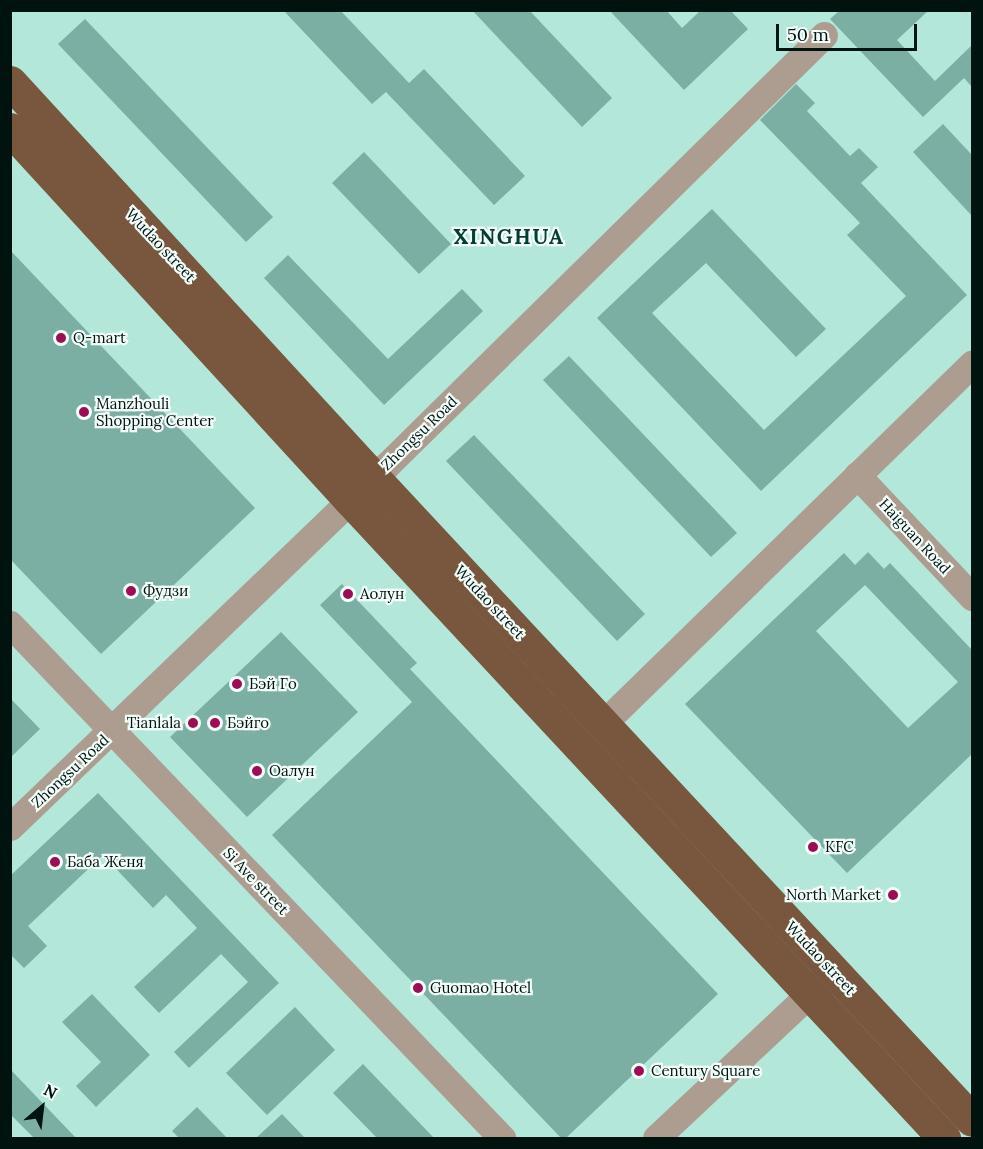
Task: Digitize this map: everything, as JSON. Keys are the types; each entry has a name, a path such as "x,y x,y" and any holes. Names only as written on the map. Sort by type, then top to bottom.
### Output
{"highway":[{"name":"Wudao street","path":"10,82 374,478 972,1120"},
{"path":"10,129 350,500 944,1138"}],"street":[{"name":"Zhongsu Road","path":"10,827 374,478 824,35"},
{"path":"617,710 972,364"},
{"name":"Haiguan Road","path":"857,475 972,597"},
{"name":"Si Ave street","path":"10,624 502,1138"},
{"path":"656,1138 834,971"}],"building":[{"path":"283,10 340,10 409,83 424,69 525,176 494,205 386,92 372,104"},
{"path":"472,10 529,10 612,98 582,127"},
{"path":"609,10 666,10 682,28 701,10 730,10 748,29 684,90"},
{"path":"840,10 929,10 897,40 935,81 972,45 972,87 964,78 923,117 830,19"},
{"path":"85,19 273,217 246,242 58,44"},
{"path":"796,84 815,103 807,111 850,156 859,148 878,167 861,183 967,295 761,491 597,318 712,209 826,329 796,357 706,263 652,313 764,430 906,296 847,235 860,223 760,120"},
{"path":"943,124 972,155 972,216 913,152"},
{"path":"364,152 451,244 419,274 332,183"},
{"path":"10,250 255,508 101,654 10,559"},
{"path":"288,255 388,359 462,289 483,311 384,405 264,278"},
{"path":"569,356 737,533 711,557 543,380"},
{"path":"474,435 645,614 617,641 446,461"},
{"path":"868,552 884,569 890,563 972,650 972,754 847,873 685,704 844,553 855,565","holes":["865,585 958,682 908,728 816,631"]},
{"path":"342,584 417,663 410,669 718,994 566,1138 561,1138 272,835 412,702 320,605"},
{"path":"281,632 358,712 247,817 170,737"},
{"path":"10,698 40,729 10,758"},
{"path":"98,793 279,983 189,1068 174,1052 248,982 221,954 159,1013 134,987 197,928 166,895 153,908 103,855 28,926 47,946 24,968 10,954 10,876"},
{"path":"92,994 150,1055 96,1107 76,1086 101,1062 62,1022"},
{"path":"295,1007 335,1050 267,1115 226,1073"},
{"path":"363,1064 434,1138 377,1138 333,1093"},
{"path":"10,1069 76,1138 34,1138 10,1114"},
{"path":"197,1107 227,1138 179,1138 172,1131"},
{"path":"282,1114 305,1138 256,1138"}],"place":[{"name":"Q-mart","path":"61,338"},
{"name":"Manzhouli Shopping Center","path":"84,412"},
{"name":"Фудзи","path":"131,591"},
{"name":"Аолун","path":"348,594"},
{"name":"Бэй Го","path":"237,684"},
{"name":"Tianlala","path":"193,723"},
{"name":"Бэйго","path":"215,723"},
{"name":"Оалун","path":"257,771"},
{"name":"KFC","path":"813,847"},
{"name":"Баба Женя","path":"55,862"},
{"name":"North Market","path":"893,895"},
{"name":"Guomao Hotel","path":"418,988"},
{"name":"Century Square","path":"639,1071"}],"district":[{"name":"XINGHUA","path":"509,237"}]}
